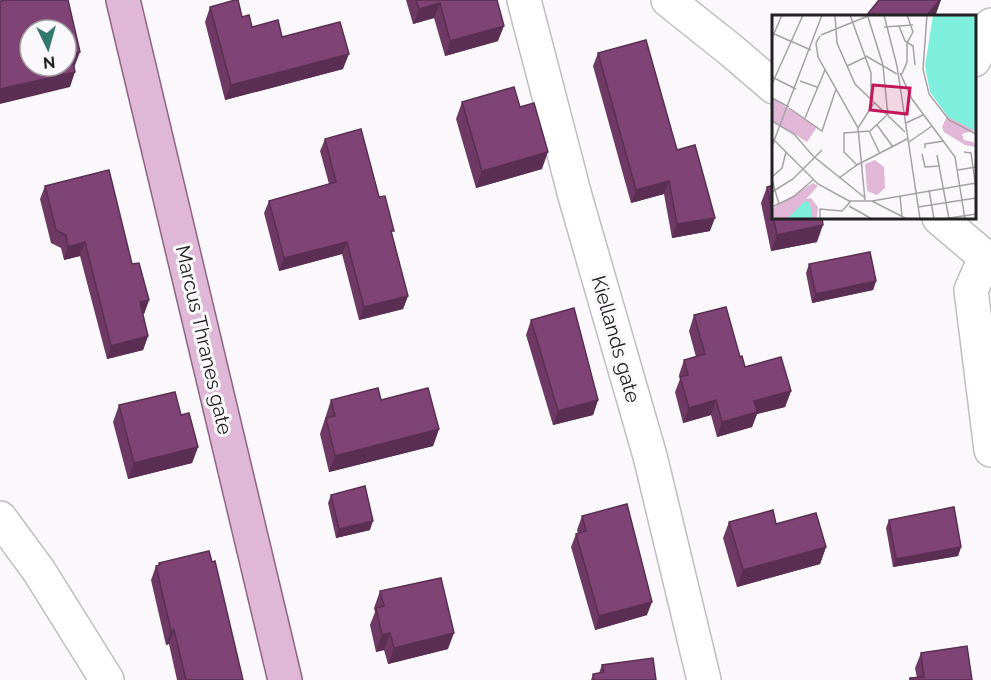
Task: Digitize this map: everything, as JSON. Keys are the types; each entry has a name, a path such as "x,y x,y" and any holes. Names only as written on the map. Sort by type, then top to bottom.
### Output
{"main road":[{"name":"Marcus Thranes gate","path":"123,0 285,680"}],"street":[{"name":"Kiellands gate","path":"524,0 575,196 650,456 704,680"},
{"path":"668,0 772,85"},
{"path":"976,58 991,25"},
{"path":"940,219 988,260 971,290 991,450"},
{"path":"0,518 39,571 107,680"}],"building":[{"path":"68,0 72,18 18,18 18,78 49,78 0,89 0,1"},
{"path":"238,0 242,17 249,15 252,27 278,20 282,37 340,22 349,54 231,85 210,7"},
{"path":"416,0 497,0 504,26 450,41 440,3 419,9"},
{"path":"879,0 940,0 927,15 867,15"},
{"path":"646,40 677,150 695,145 715,218 677,224 669,181 636,190 598,53"},
{"path":"514,87 520,107 534,103 548,152 482,171 462,102"},
{"path":"361,129 379,197 385,196 394,231 391,231 408,296 364,307 347,242 284,258 269,201 336,182 325,139"},
{"path":"109,170 132,264 139,263 149,300 140,302 148,336 111,346 85,242 68,247 66,235 56,230 45,186"},
{"path":"772,186 772,211 767,187"},
{"path":"774,219 822,219 823,225 777,235"},
{"path":"870,252 876,281 816,294 809,264"},
{"path":"726,307 745,367 781,357 791,391 754,401 757,412 722,422 716,400 689,408 680,377 688,375 684,360 705,354 694,315"},
{"path":"574,308 598,400 558,411 531,320"},
{"path":"378,388 381,400 428,388 439,429 335,456 326,418 335,416 331,400"},
{"path":"175,392 181,415 189,413 198,447 134,463 119,405"},
{"path":"365,486 373,521 339,529 331,495"},
{"path":"627,504 652,602 599,616 576,534 586,531 582,516"},
{"path":"954,507 961,547 896,559 889,520"},
{"path":"773,510 776,524 816,513 826,547 743,570 729,522"},
{"path":"209,551 212,562 215,561 243,680 186,680 174,630 171,631 156,566 160,565 159,563"},
{"path":"441,578 454,633 394,648 390,633 382,635 376,608 384,606 380,591"},
{"path":"967,646 972,680 910,680 910,678 924,677 921,653"},
{"path":"653,658 656,680 594,680 593,674 604,672 602,665"}]}
